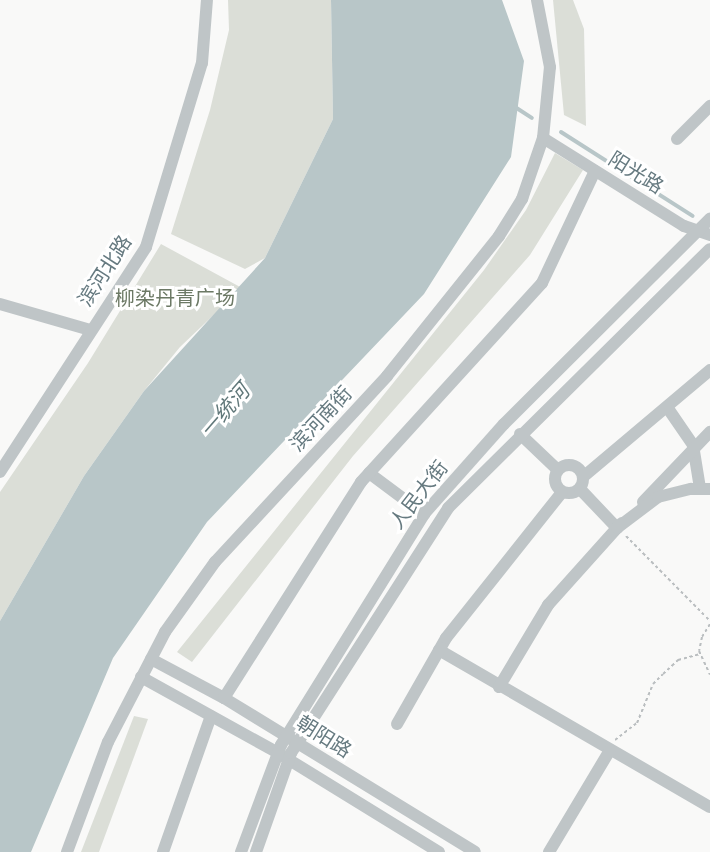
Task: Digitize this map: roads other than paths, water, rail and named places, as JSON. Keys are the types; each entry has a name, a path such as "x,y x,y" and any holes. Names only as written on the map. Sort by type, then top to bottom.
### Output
{"street":[{"name":"滨河北路","path":"0,472 146,247 202,63 207,0"},
{"name":"滨河南街","path":"67,852 108,742 165,632 215,562 387,376 499,236 522,199 543,138 550,67 537,0"},
{"path":"677,139 710,106"},
{"name":"阳光路","path":"543,138 595,171 704,233"},
{"path":"224,698 369,473 542,283 595,171"},
{"name":"人民大街","path":"241,852 283,756 424,514 504,424 704,233 710,219"},
{"name":"人民大街","path":"292,740 448,508 520,434 710,249"},
{"path":"0,304 90,330"},
{"path":"397,724 439,650 562,492 581,483 710,370"},
{"path":"652,497 705,488 694,448 666,407"},
{"path":"499,687 548,605 617,528 652,497 710,432"},
{"path":"520,434 558,470"},
{"path":"558,470 570,465 581,483 617,528"},
{"path":"558,470 555,482 562,492"},
{"path":"369,473 424,514"},
{"path":"439,650 499,687 710,807"},
{"name":"朝阳路","path":"151,659 224,698 475,852"},
{"path":"141,676 283,756 439,852"},
{"path":"163,852 211,716"},
{"path":"549,852 610,750"},
{"name":"人民大街","path":"256,852 283,756"}],"water":[{"name":"一统河","path":"331,0 502,0 524,61 511,157 424,294 207,522 113,658 31,852 0,852 0,621 84,476 144,391 265,258 333,119"}],"waterway":[{"path":"515,107 532,118"},
{"path":"561,132 693,216"}],"park label":[{"name":"柳染丹青广场","path":"175,298"}]}
